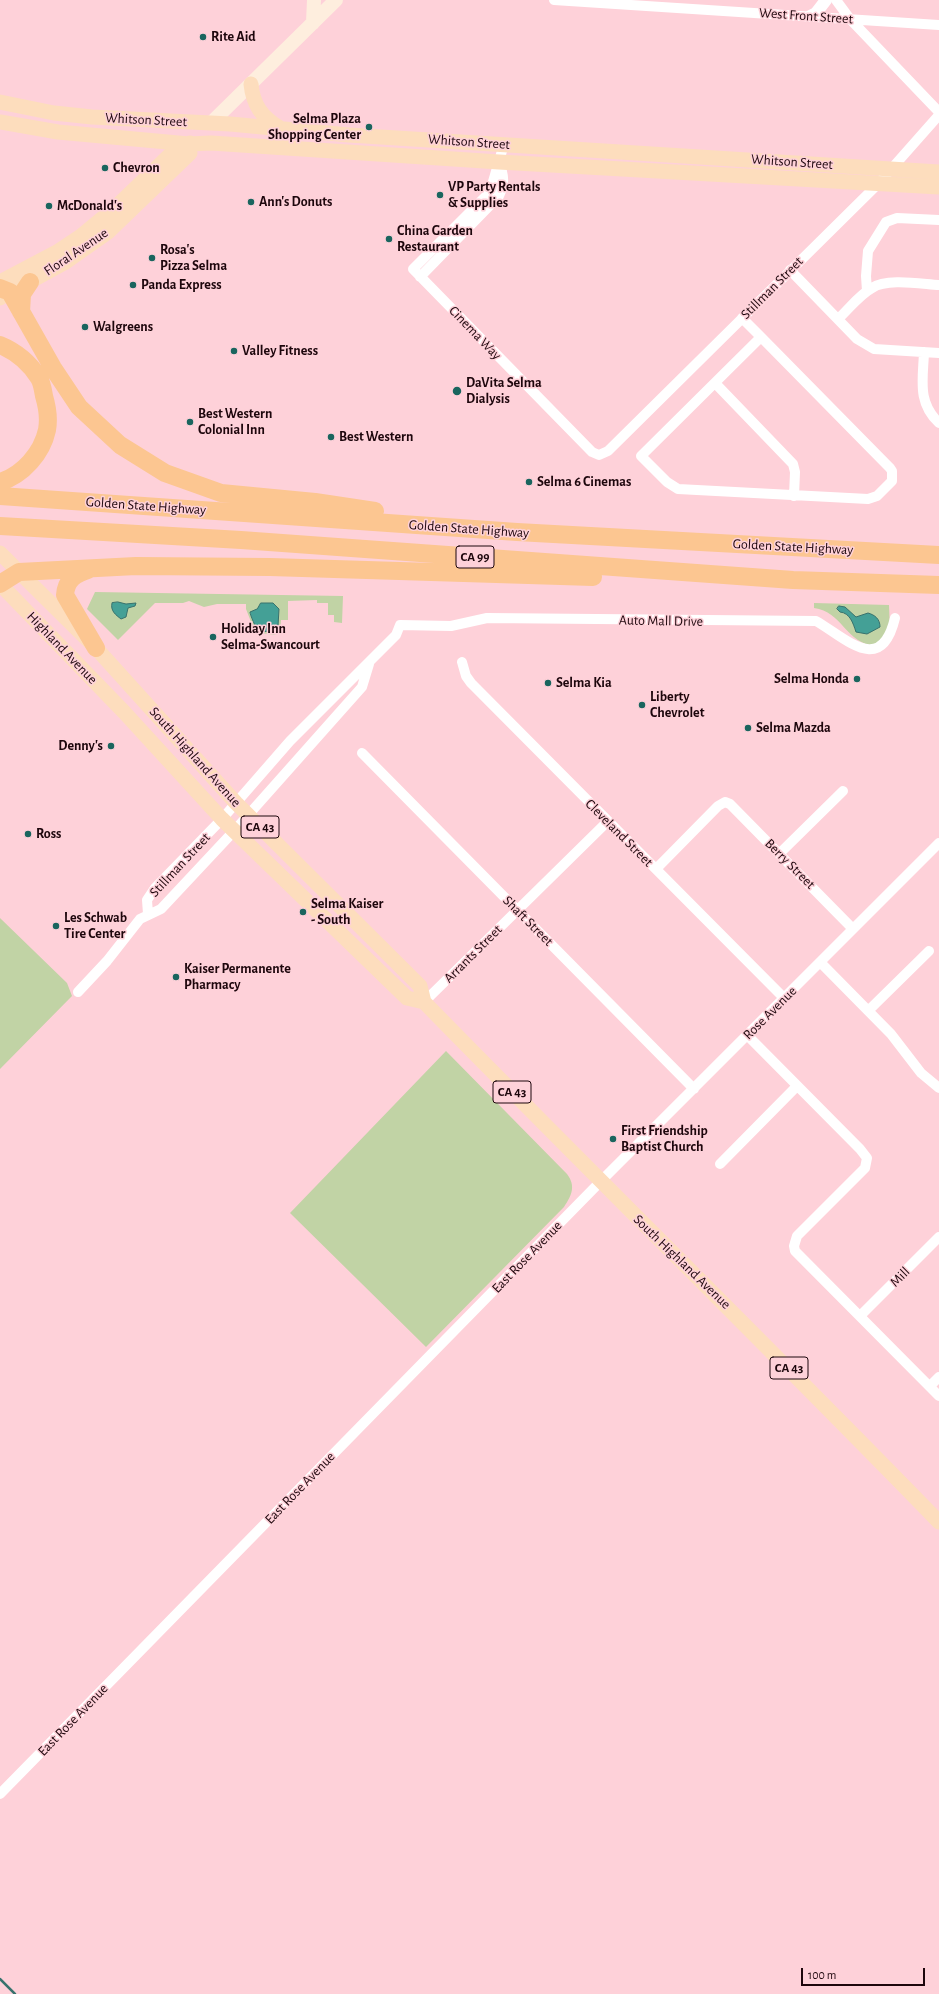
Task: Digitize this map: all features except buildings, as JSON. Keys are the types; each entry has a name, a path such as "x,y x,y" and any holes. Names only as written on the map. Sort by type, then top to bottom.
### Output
{"highway":[{"path":"21,312 22,294 30,282"},
{"path":"3,290 21,312 52,368 79,407 120,445 165,472 221,492 315,502 517,532"},
{"path":"0,345 15,351 27,362 40,379 47,407 47,430 34,460 11,479 0,482"},
{"name":"Golden State Highway","path":"0,496 517,532 939,555"},
{"name":"Golden State Highway","path":"6,527 241,540 793,580 939,584"},
{"path":"0,584 19,572 188,566 560,576 793,580"},
{"path":"92,569 77,573 66,586 65,596 96,648"}],"main road":[{"path":"313,23 314,0"},
{"name":"Floral Avenue","path":"3,290 81,236 116,207 173,152 189,144 336,0"},
{"path":"251,84 254,102 258,110 280,128"},
{"name":"Whitson Street","path":"0,102 54,113 85,116 211,123 349,135 939,172"},
{"name":"Whitson Street","path":"0,122 58,132 189,144 351,152 939,187"},
{"path":"277,148 282,144 304,142 333,144 349,135"},
{"path":"138,139 148,146 154,154 154,164 149,175"},
{"path":"351,152 354,147 361,144 414,146 422,139"},
{"name":"Floral Avenue","path":"3,290 30,282 64,263 108,232 190,153 189,144"},
{"path":"596,167 610,162 667,163 671,154"},
{"path":"708,174 711,167 715,166 754,168 775,161"},
{"name":"Highland Avenue","path":"0,553 96,648"},
{"name":"Highland Avenue","path":"0,584 124,712"},
{"name":"South Highland Avenue","path":"96,648 236,803 420,986 424,1002 600,1182 750,1328 939,1522"},
{"name":"South Highland Avenue","path":"124,712 234,831 407,998 424,1002"}],"street":[{"name":"West Front Street","path":"554,0 939,25"},
{"path":"810,16 816,13 826,0"},
{"path":"836,0 850,19 939,112"},
{"name":"Stillman Street","path":"598,455 608,451 878,184 939,115"},
{"name":"Cinema Way","path":"504,144 499,162 504,176 502,190 499,196 420,276 592,452 598,455"},
{"path":"867,291 866,276 868,251 886,222 892,218 939,220"},
{"path":"790,270 857,339 869,348 880,350 939,353"},
{"path":"838,319 867,291 877,285 887,283 939,285"},
{"path":"742,318 761,337 890,468 893,474 889,484 874,498 794,496 678,489 667,482 641,456 761,337"},
{"path":"924,352 923,398 928,409 939,423"},
{"path":"715,383 793,464 795,472 794,496"},
{"name":"Auto Mall Drive","path":"400,626 451,626 487,618 816,621 854,646 866,651 874,650 883,644 892,633 895,618"},
{"name":"Stillman Street","path":"148,914 147,900 155,888 222,819 290,741 396,635 400,626"},
{"name":"Stillman Street","path":"78,992 107,961 140,919 148,914 161,910 234,831 362,687 370,662"},
{"name":"Cleveland Street","path":"462,662 466,676 471,683 607,822 656,868 784,998"},
{"name":"Shaft Street","path":"362,754 694,1089"},
{"path":"779,854 843,791"},
{"name":"Berry Street","path":"656,868 718,806 724,802 730,804 853,929"},
{"name":"Arrants Street","path":"424,1002 607,822"},
{"name":"Rose Avenue","path":"600,1182 939,843"},
{"path":"869,1010 929,951"},
{"path":"820,962 891,1034 921,1073 939,1088"},
{"path":"747,1036 860,1149 867,1158 865,1168 802,1231 794,1241 796,1251 939,1396"},
{"path":"720,1164 797,1086"},
{"name":"East Rose Avenue","path":"0,1794 600,1182"},
{"name":"Mill","path":"860,1316 939,1237"},
{"path":"930,1386 939,1377"}],"green space":[{"path":"95,592 343,596 342,623 334,622 334,615 328,615 328,603 317,603 317,600 288,601 288,620 281,620 280,633 274,635 255,632 246,609 246,604 217,604 204,607 189,601 183,603 155,603 118,640 87,609"},
{"path":"814,603 889,605 890,632 876,646 866,644 858,640 831,615 823,610 814,608"},
{"path":"0,918 67,983 72,996 0,1069"},
{"path":"446,1051 567,1174 570,1178 572,1190 564,1207 426,1347 290,1213"}],"water":[{"path":"118,602 126,604 136,603 135,606 128,608 126,617 121,619 112,608 112,603"},
{"path":"261,603 273,603 279,609 278,626 274,632 258,631 253,622 250,612 257,609"},
{"path":"839,606 845,607 856,617 868,613 873,615 877,618 880,627 867,634 856,632 849,616 837,609"}],"waterway":[{"path":"0,1979 15,1994"}],"place":[{"name":"Rite Aid","path":"203,37"},
{"name":"Selma Plaza Shopping Center","path":"369,127"},
{"name":"Chevron","path":"105,168"},
{"name":"VP Party Rentals & Supplies","path":"440,195"},
{"name":"Ann's Donuts","path":"251,202"},
{"name":"McDonald's","path":"49,206"},
{"name":"China Garden Restaurant","path":"389,239"},
{"name":"Rosa's Pizza Selma","path":"152,258"},
{"name":"Panda Express","path":"133,285"},
{"name":"Walgreens","path":"85,327"},
{"name":"Valley Fitness","path":"234,351"},
{"name":"DaVita Selma Dialysis","path":"457,391"},
{"name":"Best Western Colonial Inn","path":"190,422"},
{"name":"Best Western","path":"331,437"},
{"name":"Selma 6 Cinemas","path":"529,482"},
{"name":"Holiday Inn Selma-Swancourt","path":"213,637"},
{"name":"Selma Honda","path":"857,679"},
{"name":"Selma Kia","path":"548,683"},
{"name":"Liberty Chevrolet","path":"642,705"},
{"name":"Selma Mazda","path":"748,728"},
{"name":"Denny's","path":"111,746"},
{"name":"Ross","path":"28,834"},
{"name":"Selma Kaiser - South","path":"303,912"},
{"name":"Les Schwab Tire Center","path":"56,926"},
{"name":"Kaiser Permanente Pharmacy","path":"176,977"},
{"name":"First Friendship Baptist Church","path":"613,1139"}]}
